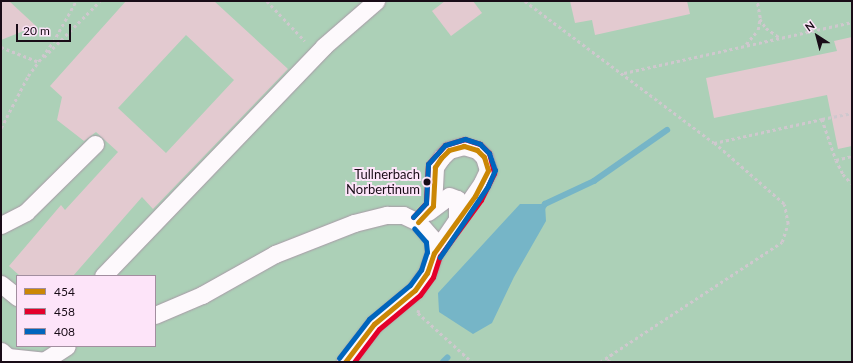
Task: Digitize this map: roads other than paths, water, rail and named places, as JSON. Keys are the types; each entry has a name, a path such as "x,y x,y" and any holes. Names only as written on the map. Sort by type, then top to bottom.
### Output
{"street":[{"path":"104,275 324,46 376,1"},
{"path":"1,226 26,212 95,144"},
{"path":"345,362 374,324 414,290 427,273 434,253 457,218 475,196 488,170 484,157 477,150 464,146 449,150 441,158 435,167 433,206"},
{"path":"418,222 433,206 448,196 457,199 457,218"},
{"path":"156,315 202,295 275,254 354,224 387,215 403,215 418,222 433,239 434,253"},
{"path":"1,284 16,296"},
{"path":"1,351 8,357 44,361 65,347"}],"water":[{"path":"520,204 545,204 546,221 514,277 492,323 473,334 439,312 438,293"}],"waterway":[{"path":"541,210 545,204 594,181 667,130"},
{"path":"443,362 447,358"}],"place":[{"name":"Tullnerbach Norbertinum","path":"427,182"}]}
